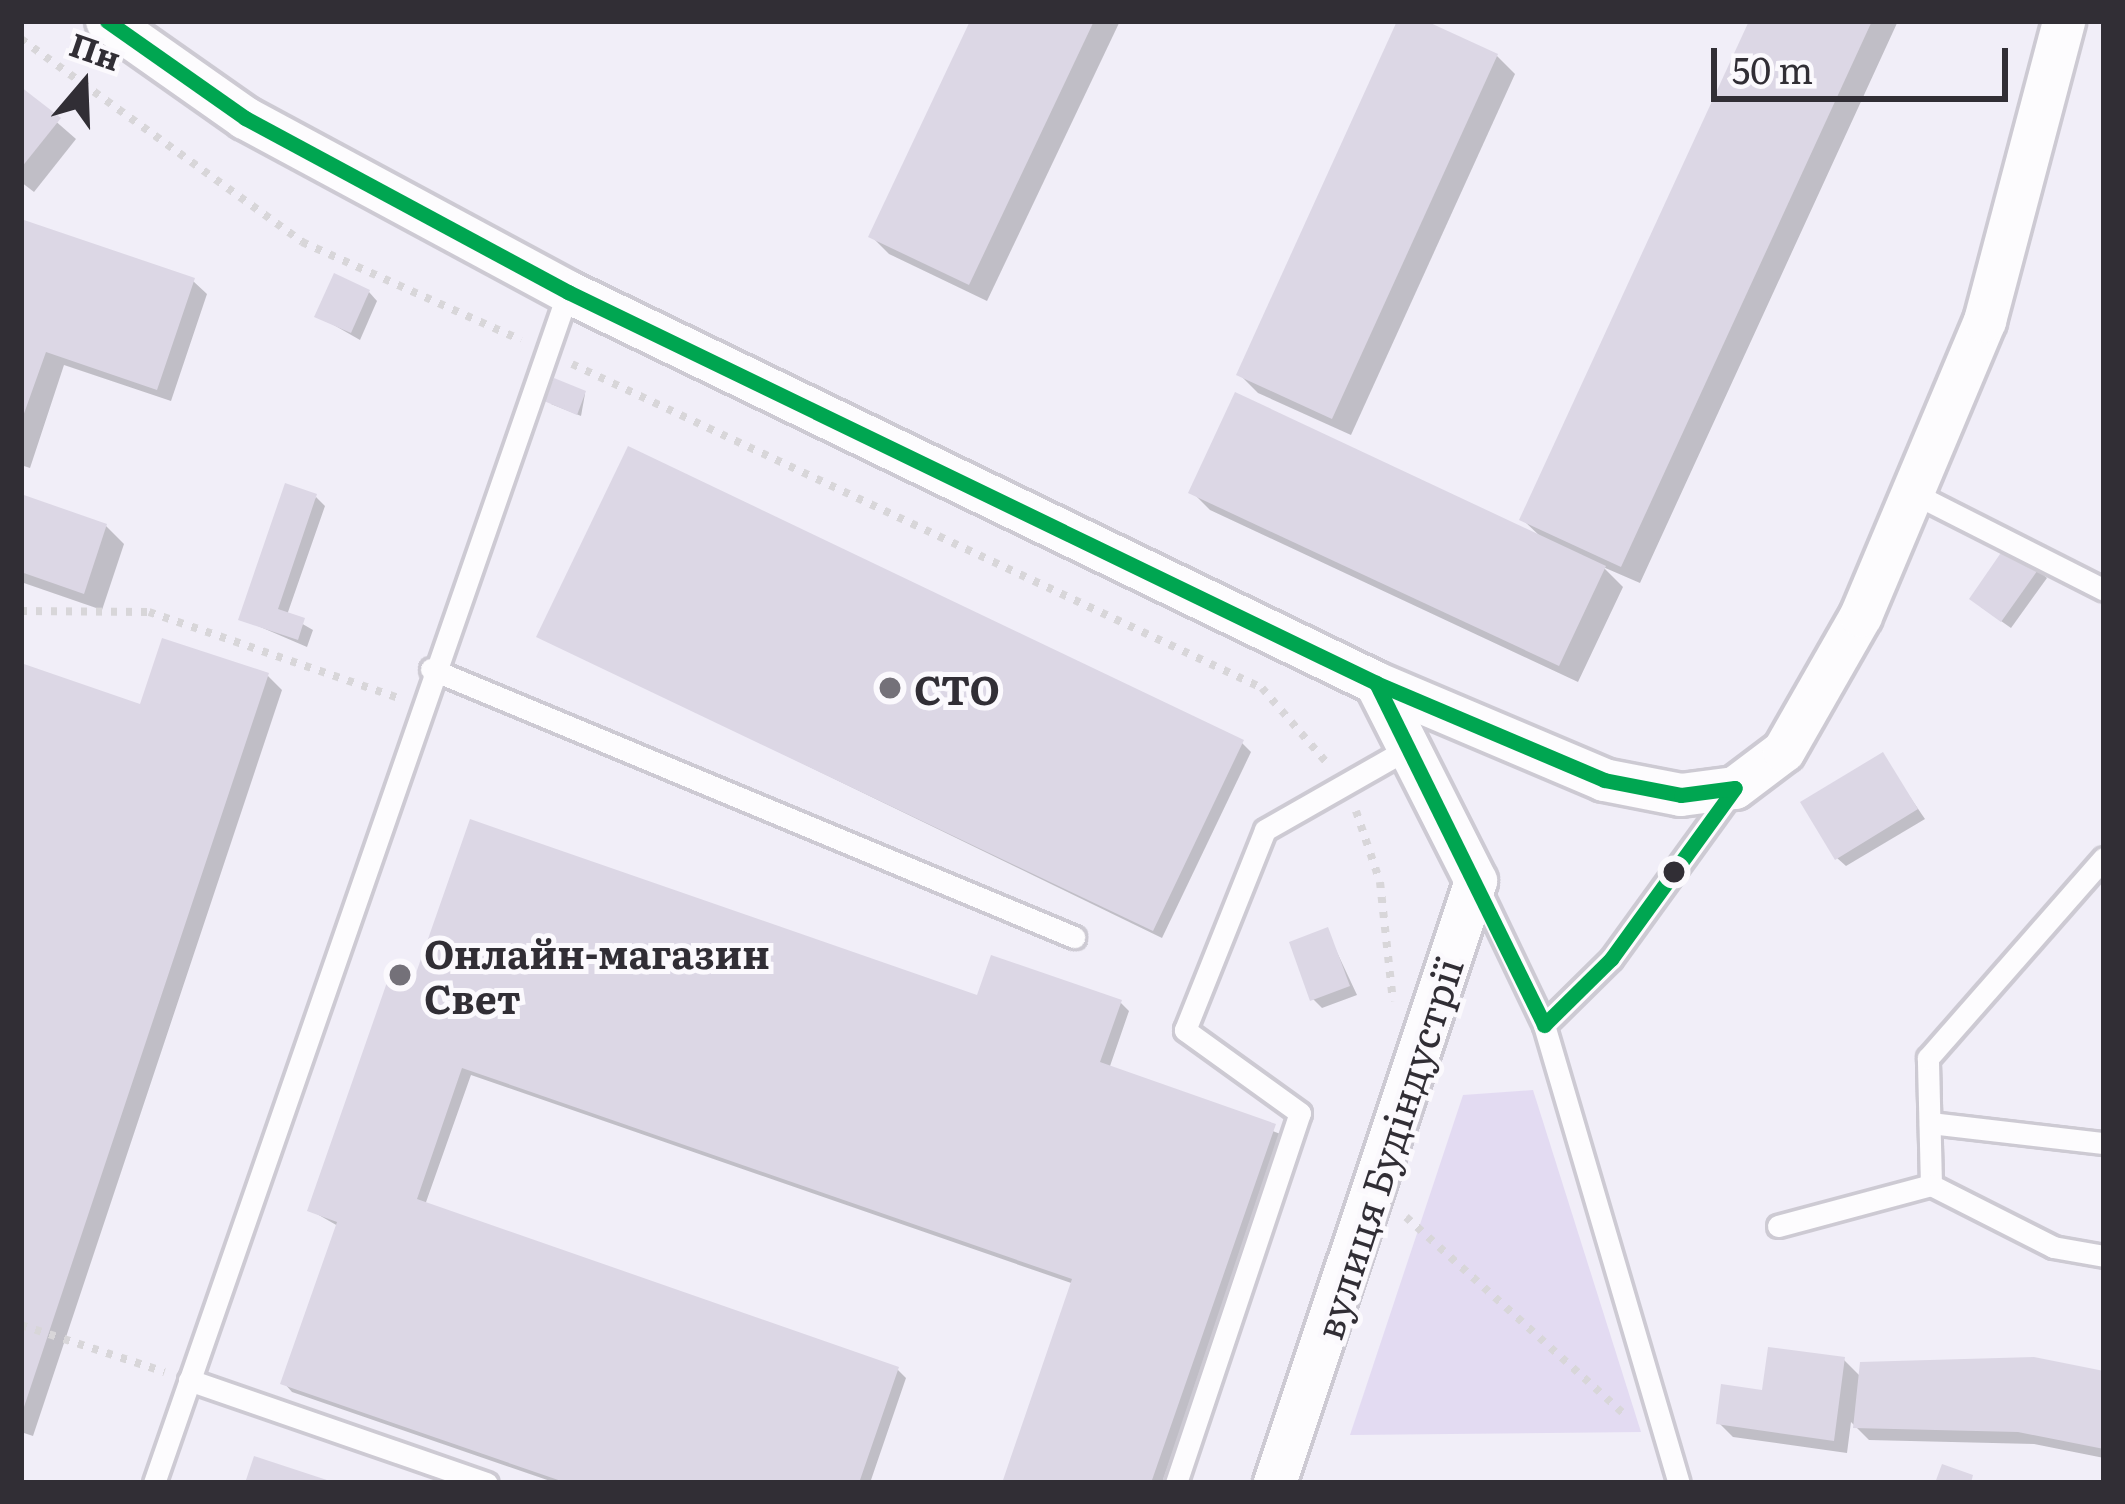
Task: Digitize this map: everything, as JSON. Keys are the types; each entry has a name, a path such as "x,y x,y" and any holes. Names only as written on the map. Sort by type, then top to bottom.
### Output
{"street":[{"path":"107,21 245,118 568,292 1376,683 1604,780 1681,795 1735,788 1793,736 1861,616 1985,321 2064,21"},
{"path":"1376,683 1476,881"},
{"name":"вулиця Будіндустрії","path":"1276,1483 1476,881"}],"lane":[{"path":"154,1483 431,669 550,353 568,292"},
{"path":"1915,494 2104,590"},
{"path":"431,669 1074,937"},
{"path":"1176,1483 1300,1113 1185,1030 1265,830 1409,748"},
{"path":"1544,1024 1611,958 1735,788"},
{"path":"1931,1185 1928,1058 2104,858"},
{"path":"1476,881 1544,1024 1679,1483"},
{"path":"1930,1123 2104,1143"},
{"path":"1778,1226 1931,1185 2053,1247 2104,1256"},
{"path":"189,1380 488,1483"}],"path":[{"path":"21,39 302,242 550,353 1262,688 1347,786 1380,882 1395,1017"},
{"path":"21,611 149,613 419,706"},
{"path":"1373,1188 1672,1457"},
{"path":"21,1325 189,1380"}],"shaded area":[{"path":"1533,1090 1641,1432 1350,1435 1463,1095"}],"building":[{"path":"970,21 1094,21 969,285 868,237"},
{"path":"1397,21 1426,21 1498,54 1332,419 1236,375"},
{"path":"1749,21 1872,21 1621,567 1519,520"},
{"path":"21,87 61,118 21,168"},
{"path":"21,219 195,278 157,390 46,352 21,422"},
{"path":"334,273 370,290 351,333 314,317"},
{"path":"554,378 586,391 577,415 544,401"},
{"path":"1235,392 1606,566 1559,666 1188,493"},
{"name":"СТО","path":"628,446 1244,740 1153,931 536,637"},
{"path":"285,483 317,494 278,609 305,618 298,640 238,620"},
{"path":"21,494 107,524 84,594 21,572"},
{"path":"2007,544 2040,567 2001,622 1969,599"},
{"path":"162,638 269,673 21,1416 21,663 140,704"},
{"path":"1883,752 1918,809 1835,860 1800,802"},
{"path":"470,819 977,995 991,955 1122,1000 1100,1062 1276,1124 1151,1483 1002,1483 1072,1279 462,1068 417,1199 899,1367 859,1483 567,1483 280,1384 337,1222 307,1211 392,968 415,976"},
{"path":"1328,927 1350,986 1310,1001 1289,942"},
{"path":"1768,1347 1845,1357 1834,1441 1716,1424 1721,1384 1762,1390"},
{"path":"2034,1357 2104,1371 2104,1449 2018,1432 1853,1428 1860,1362"},
{"path":"254,1456 333,1482 333,1483 245,1483"},
{"path":"1942,1464 1973,1475 1971,1483 1935,1483"}],"transit line":[{"path":"107,21 245,118 568,292 1376,683 1544,1025 1611,959 1735,788"},
{"path":"1376,683 1604,780 1681,795 1735,788"}],"place":[{"name":"СТО","path":"890,688"},
{"name":"Онлайн-магазин Свет","path":"400,975"}]}
